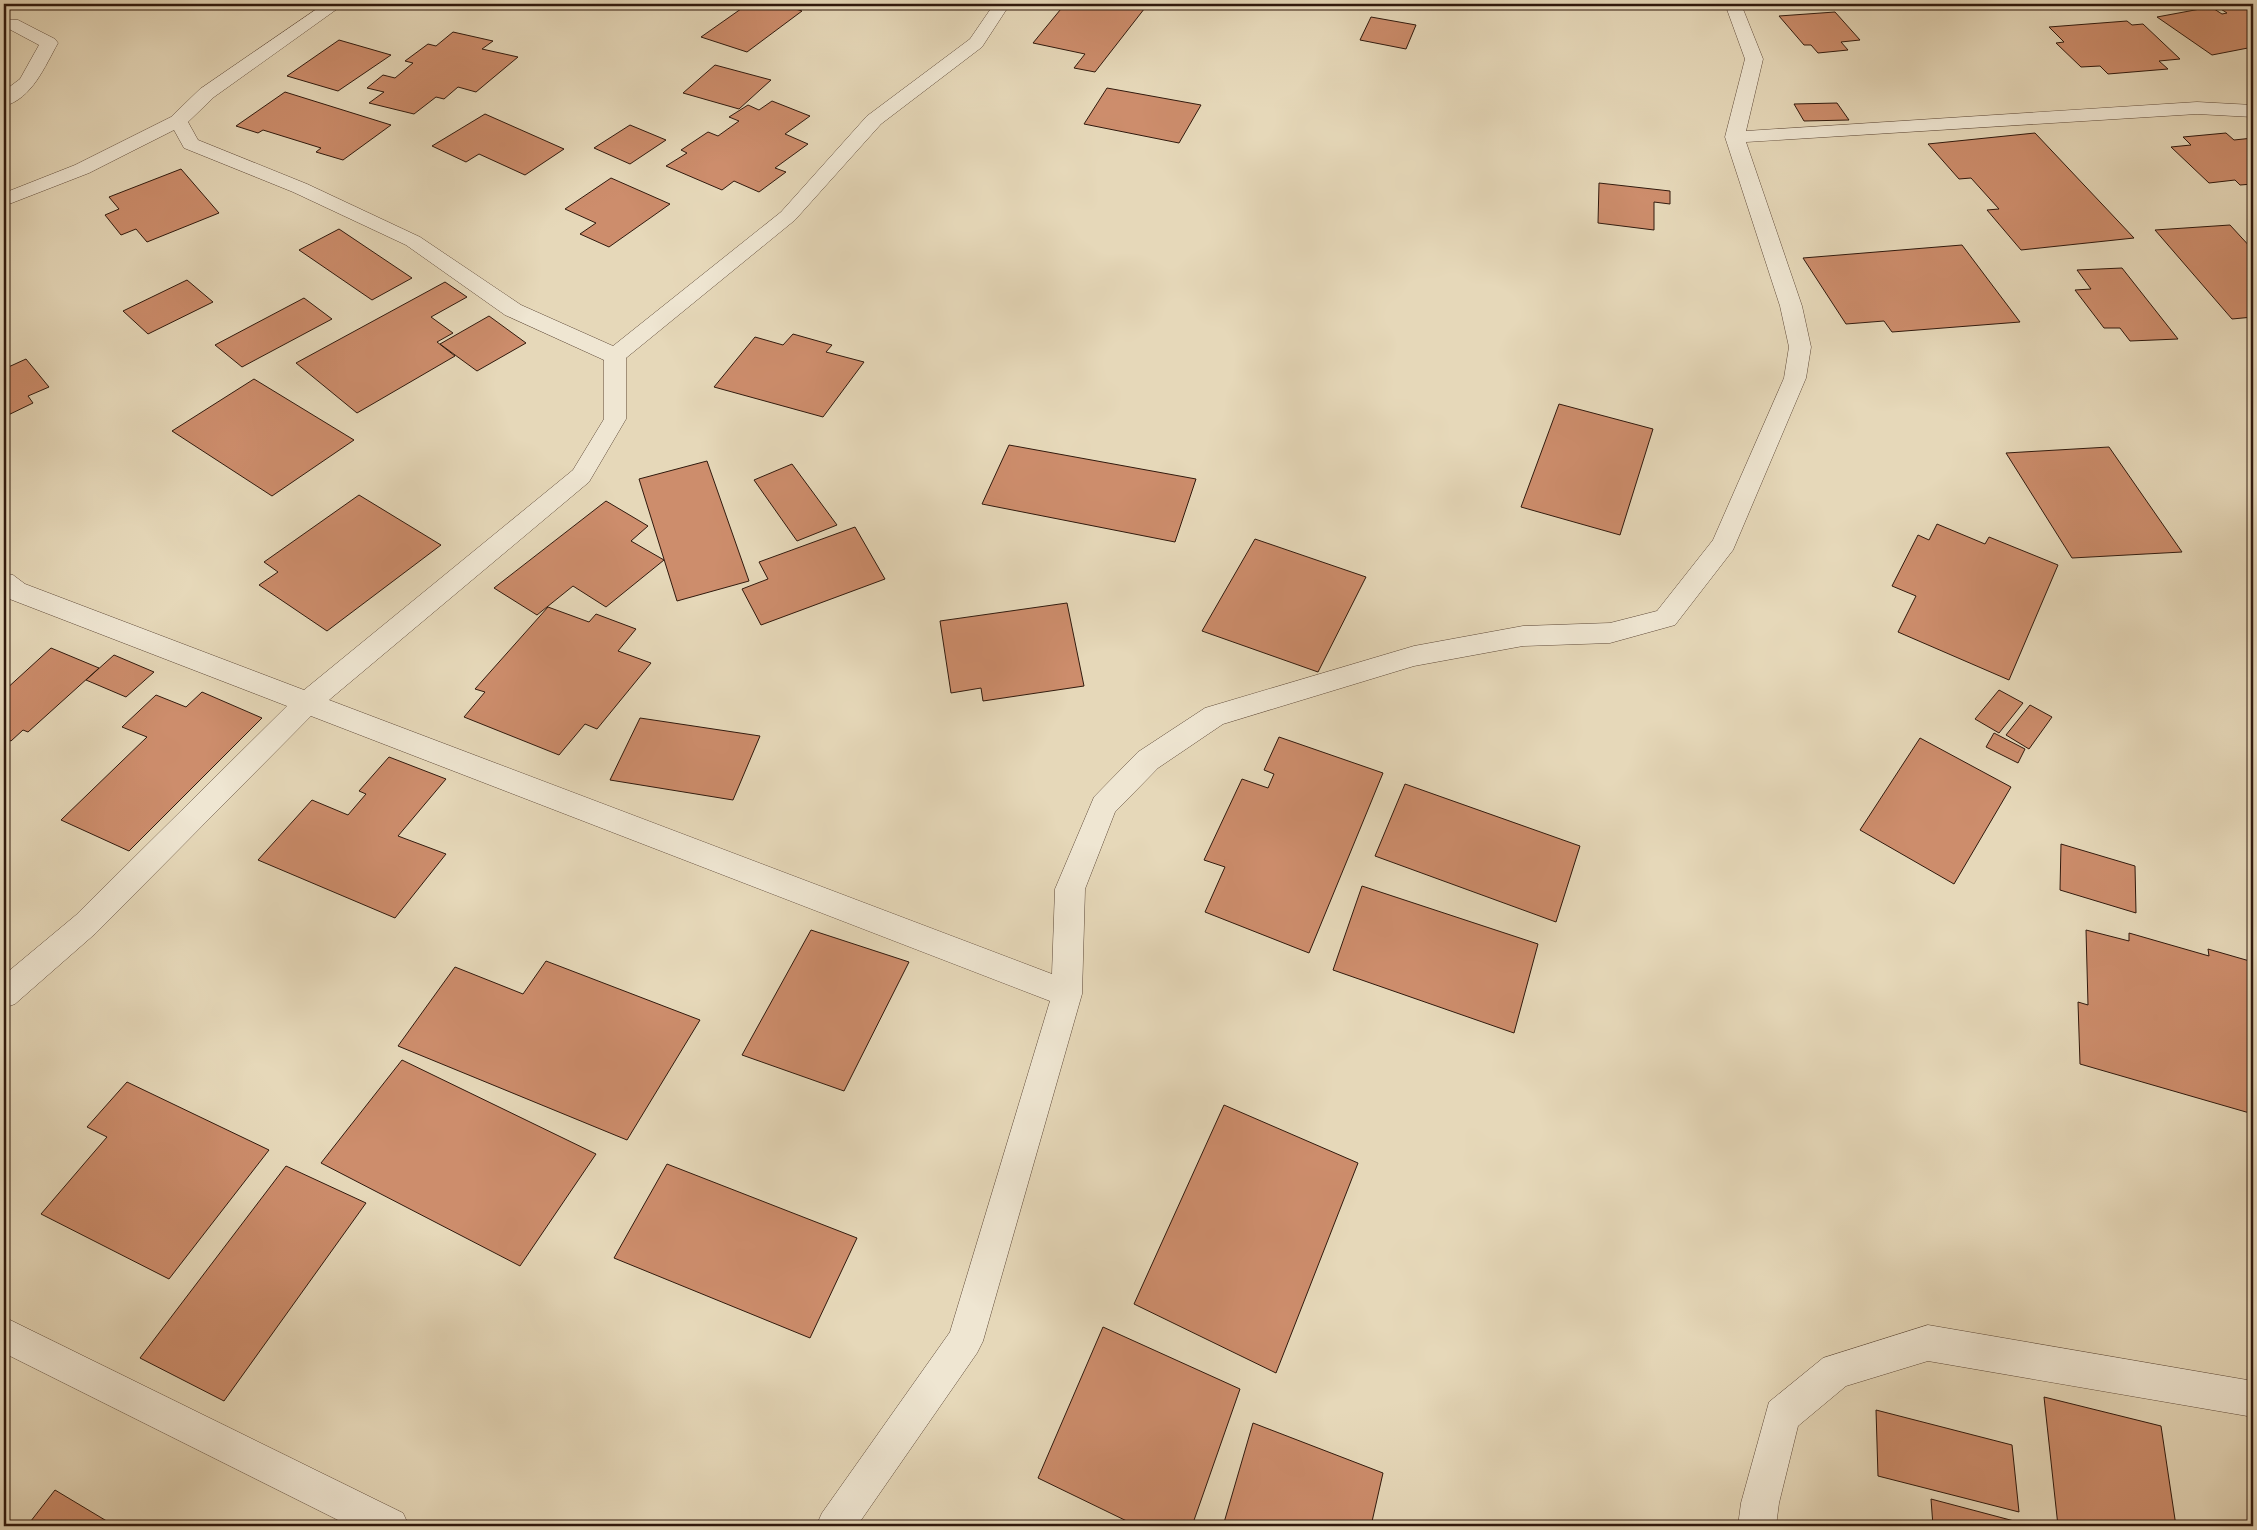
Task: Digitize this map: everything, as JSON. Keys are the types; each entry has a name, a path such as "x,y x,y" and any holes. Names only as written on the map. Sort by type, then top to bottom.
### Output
{"street":[{"path":"4,200 82,169 178,121 207,93 335,4"},
{"path":"615,356 788,216 874,120 976,43 1002,4"},
{"path":"834,1526 965,1341 1067,994 1070,889 1104,805 1148,760 1214,716 1414,656 1523,636 1610,633 1666,618 1724,544 1795,378 1800,347 1791,306 1735,137 1754,59 1733,4"},
{"path":"4,24 12,24 49,43 27,82 4,100"},
{"path":"1735,137 2197,108 2253,111"},
{"path":"178,121 191,144 300,188 414,241 513,310 615,356"},
{"path":"4,994 86,924 307,703 581,476 615,419 615,356"},
{"path":"4,582 16,591 1067,994"},
{"path":"4,1334 390,1526"},
{"path":"1757,1526 1760,1504 1782,1416 1836,1371 1928,1343 2253,1399"}],"building":[{"path":"748,4 793,4 789,7 802,11 747,52 701,37"},
{"path":"1065,4 1148,4 1095,72 1074,68 1085,54 1033,43"},
{"path":"2213,4 2253,4 2253,47 2212,55 2157,17 2211,7 2222,14 2227,13"},
{"path":"1835,12 1860,40 1841,42 1848,50 1818,53 1811,45 1804,45 1779,16"},
{"path":"1371,17 1416,25 1406,49 1360,40"},
{"path":"2127,21 2132,25 2143,24 2180,59 2159,61 2168,69 2108,74 2100,66 2081,67 2056,43 2064,42 2049,27"},
{"path":"453,32 493,41 482,49 518,57 476,92 458,87 444,99 436,97 414,114 369,103 384,92 367,88 383,75 395,78 413,63 405,61 428,44 436,46"},
{"path":"339,40 391,55 338,91 287,76"},
{"path":"715,65 771,80 739,109 683,93"},
{"path":"1107,88 1201,105 1179,143 1084,124"},
{"path":"285,92 391,125 343,160 316,152 321,148 263,130 258,133 236,126"},
{"path":"772,101 810,116 785,134 808,144 775,168 786,172 759,192 734,181 722,190 666,166 687,153 681,150 708,132 718,136 739,121 729,117 748,105 759,110"},
{"path":"1837,103 1849,120 1804,121 1794,104"},
{"path":"485,114 564,149 525,175 479,154 466,162 432,146"},
{"path":"630,125 666,140 630,164 594,148"},
{"path":"2035,133 2134,238 2021,250 1987,210 1999,209 1971,178 1959,179 1928,144"},
{"path":"2226,133 2234,140 2253,138 2253,184 2240,185 2235,180 2209,183 2171,147 2191,145 2183,137"},
{"path":"181,169 219,213 147,242 136,229 121,235 105,215 119,209 109,197"},
{"path":"611,178 670,204 609,247 580,234 596,223 565,209"},
{"path":"1599,183 1670,191 1670,204 1654,202 1654,230 1598,223"},
{"path":"2230,225 2253,250 2253,317 2232,319 2155,230"},
{"path":"339,229 412,278 372,300 299,250"},
{"path":"1962,245 2020,322 1892,332 1884,321 1846,324 1803,258"},
{"path":"2122,268 2178,339 2130,341 2120,328 2104,328 2075,290 2091,289 2077,270"},
{"path":"187,280 213,302 148,334 123,311"},
{"path":"445,282 467,297 431,317 453,333 437,342 455,356 357,413 296,363"},
{"path":"304,298 332,319 242,367 215,345"},
{"path":"489,316 526,343 477,371 440,344"},
{"path":"793,334 832,345 826,352 864,362 823,417 714,387 755,337 783,345"},
{"path":"26,359 49,387 28,396 33,403 4,417 4,369"},
{"path":"254,379 354,440 272,496 172,431"},
{"path":"1559,404 1653,429 1620,535 1521,507"},
{"path":"1009,445 1196,479 1175,542 982,504"},
{"path":"2109,447 2182,552 2072,558 2006,453"},
{"path":"707,461 749,581 677,601 639,479"},
{"path":"792,464 837,525 797,541 754,480"},
{"path":"359,495 441,545 327,631 259,585 278,572 264,562"},
{"path":"606,501 648,526 631,541 664,560 606,607 573,586 537,615 494,588"},
{"path":"1937,524 1985,544 1989,537 2058,565 2009,680 1898,632 1916,596 1892,586 1918,535 1929,540"},
{"path":"855,527 885,579 761,625 742,589 768,579 759,562"},
{"path":"1255,539 1366,577 1318,672 1202,631"},
{"path":"1067,603 1084,686 983,701 981,688 951,693 940,621"},
{"path":"548,607 589,622 596,614 636,629 618,651 651,663 597,729 585,724 559,755 464,717 485,692 475,689"},
{"path":"51,648 99,668 28,732 23,730 11,741 4,738 4,691"},
{"path":"114,655 154,672 126,697 86,680"},
{"path":"1999,690 2023,703 1999,733 1975,719"},
{"path":"202,692 262,718 129,851 61,820 147,737 122,727 156,695 186,707"},
{"path":"2030,705 2052,717 2029,749 2006,735"},
{"path":"640,718 760,736 733,800 610,780"},
{"path":"1994,733 2025,749 2018,763 1986,747"},
{"path":"1279,737 1383,773 1309,953 1205,912 1225,867 1204,860 1242,779 1268,788 1274,774 1264,770"},
{"path":"1920,738 2011,787 1954,884 1860,830"},
{"path":"389,757 446,779 398,836 446,854 395,918 258,860 312,800 348,815 366,794 359,791"},
{"path":"1405,784 1580,846 1556,922 1375,856"},
{"path":"2061,844 2135,866 2136,913 2060,890"},
{"path":"1362,886 1538,944 1514,1033 1333,970"},
{"path":"811,930 909,962 844,1091 742,1055"},
{"path":"2086,930 2129,941 2129,933 2209,956 2208,949 2253,962 2253,1114 2080,1064 2078,1002 2088,1005"},
{"path":"546,961 700,1020 627,1140 398,1046 455,967 523,994"},
{"path":"402,1060 596,1154 520,1266 321,1163"},
{"path":"127,1082 269,1150 169,1279 41,1214 107,1137 87,1127"},
{"path":"1224,1105 1358,1163 1276,1373 1134,1304"},
{"path":"667,1164 857,1238 810,1338 614,1258"},
{"path":"286,1166 366,1203 224,1401 140,1358"},
{"path":"1103,1327 1240,1389 1192,1526 1137,1526 1038,1478"},
{"path":"2044,1397 2161,1426 2176,1526 2058,1526"},
{"path":"1876,1410 2012,1445 2019,1512 1878,1476"},
{"path":"1253,1423 1383,1473 1371,1526 1223,1526"},
{"path":"55,1490 115,1526 27,1526"},
{"path":"1931,1499 2033,1526 1933,1526"}]}
